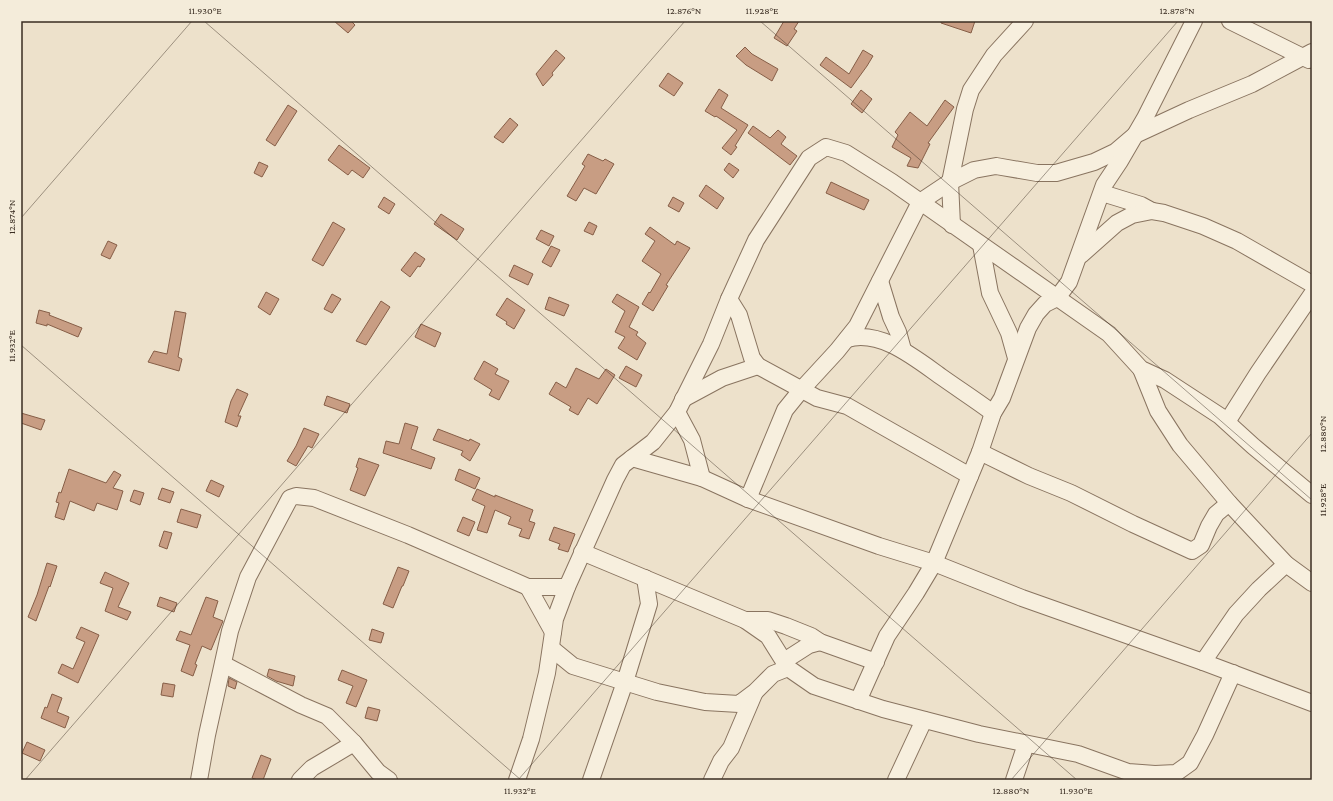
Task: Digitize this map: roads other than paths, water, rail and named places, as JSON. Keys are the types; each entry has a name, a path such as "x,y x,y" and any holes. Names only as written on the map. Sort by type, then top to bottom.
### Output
{"street":[{"path":"952,225 950,182 965,109 971,90 994,55 1025,21"},
{"path":"858,701 887,636 916,593 934,562 980,452 994,413 1002,398 1028,328 1036,314 1045,304 1058,298 1069,282 1104,185 1120,161 1167,76 1194,21"},
{"path":"1238,23 1309,57"},
{"path":"748,499 785,410 857,326 920,202 950,182 974,170 996,166 1037,173 1056,173 1094,162 1115,152 1134,135 1252,84 1309,57"},
{"path":"517,780 531,739 547,673 555,619 582,552 615,480 623,465 653,442 680,405 711,344 742,269 760,234 809,158 826,147 846,153 920,202 1109,334 1141,369 1158,411 1176,439 1229,503 1286,564 1312,583"},
{"path":"1102,193 1141,205 1152,211 1180,217 1237,241 1312,284"},
{"path":"1079,256 1117,223 1132,215 1152,211"},
{"path":"981,245 990,293 1009,334 1016,358"},
{"path":"880,281 903,350"},
{"path":"1227,422 1258,373 1312,294"},
{"path":"729,299 739,315 752,358 758,366 817,398 847,406 970,476"},
{"path":"847,339 857,336 875,338 903,350 994,413"},
{"path":"680,405 722,378 758,366"},
{"path":"1141,369 1165,380 1220,416 1312,495"},
{"path":"680,405 692,440 702,478"},
{"path":"980,452 1029,476 1071,492 1133,524 1192,551 1202,545 1209,526 1216,514 1229,503"},
{"path":"632,458 702,478 748,499 879,546 934,562 1022,598 1203,662 1312,703"},
{"path":"199,780 207,735 230,630 248,577 290,498 296,496 314,498 408,535 528,587 567,587"},
{"path":"582,552 745,620 768,636 786,665 814,686 883,710 979,734 1078,754 1128,772 1154,777 1176,773 1190,763 1205,735 1233,673"},
{"path":"1203,662 1236,614 1259,589 1286,564"},
{"path":"595,778 649,604 645,578"},
{"path":"528,587 553,632"},
{"path":"649,604 665,587"},
{"path":"745,620 768,620 811,636 820,642 876,662"},
{"path":"551,648 573,666 657,692 705,702 739,704 809,645 820,642"},
{"path":"223,664 301,704 328,716 354,743 378,772 388,780"},
{"path":"547,673 573,666"},
{"path":"712,780 721,761 731,748 755,692"},
{"path":"896,780 924,720"},
{"path":"300,780 312,768 354,743"},
{"path":"1014,780 1026,744"}]}
